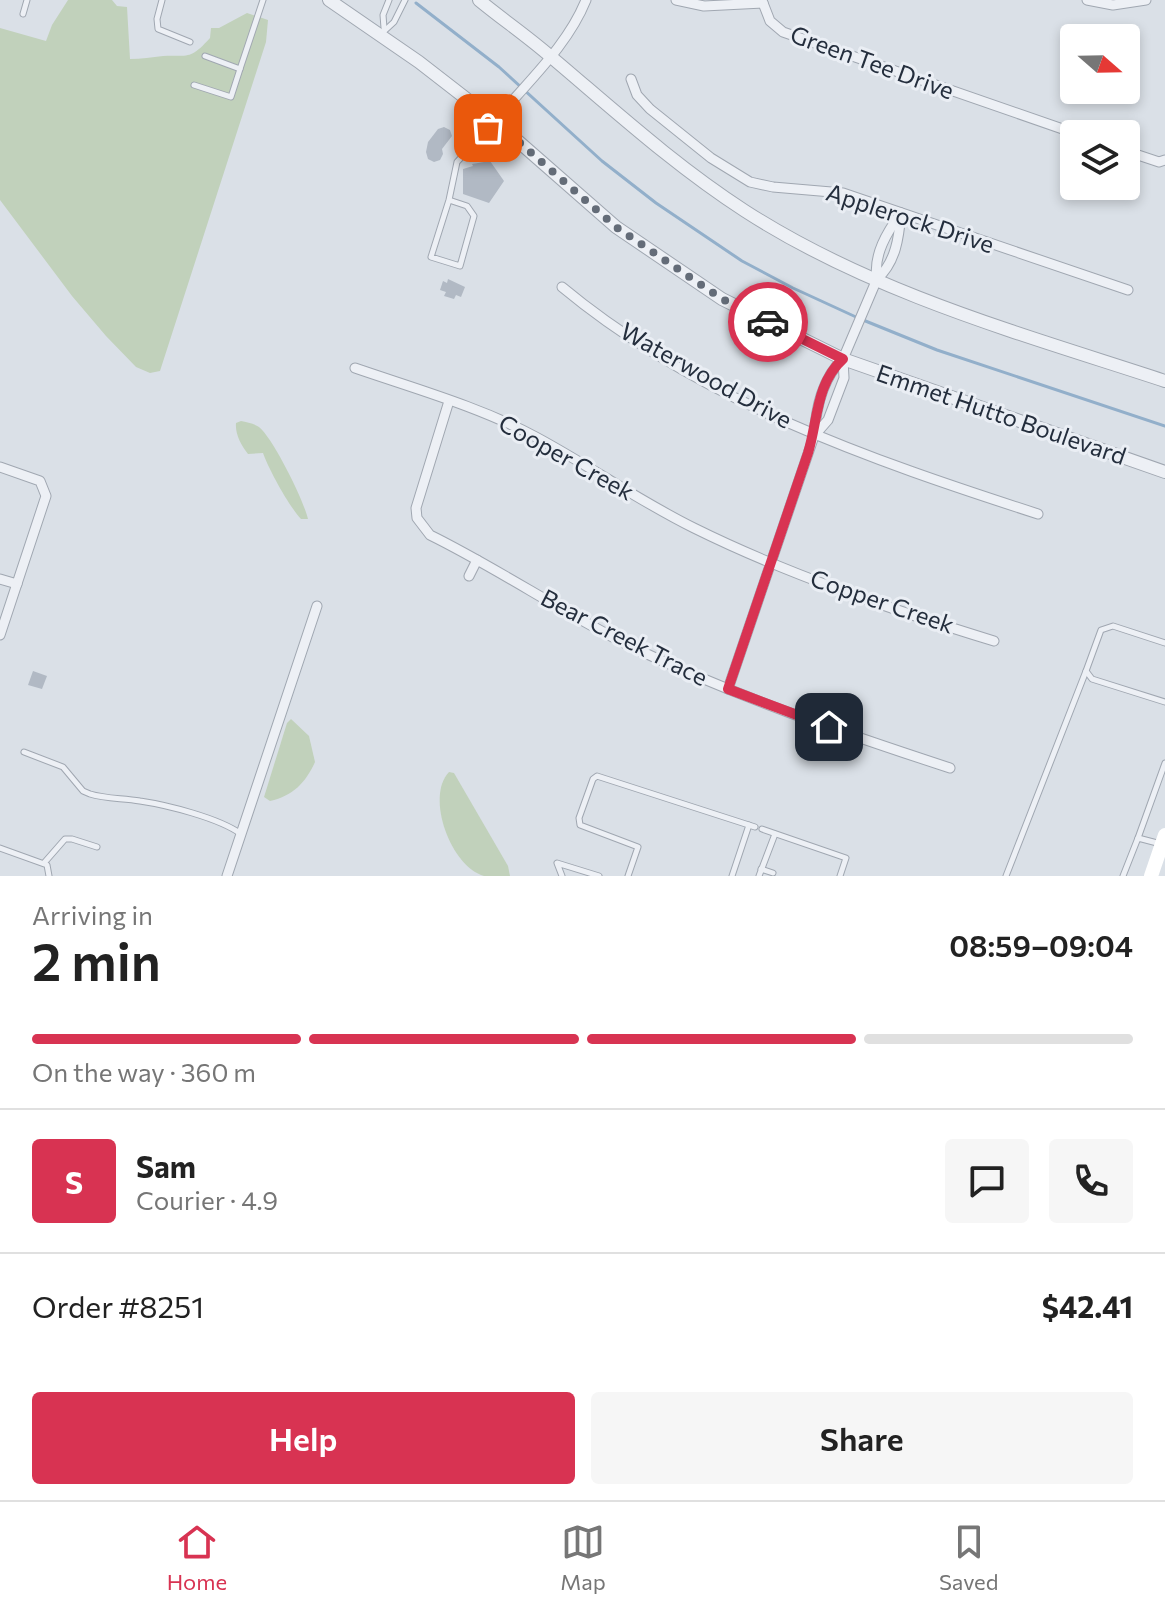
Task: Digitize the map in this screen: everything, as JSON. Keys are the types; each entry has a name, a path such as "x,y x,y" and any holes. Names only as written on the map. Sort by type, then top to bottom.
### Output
{"main road":[{"path":"1151,876 1164,842"}],"street":[{"name":"Emmet Hutto Boulevard","path":"329,0 382,32 495,121 616,227 722,299 843,359 1165,472"},
{"path":"479,0 693,175 760,219 826,256 943,307 1165,381"},
{"path":"495,121 576,21 586,0"},
{"name":"Green Tee Drive","path":"676,0 704,6 764,2 774,26 793,37 1060,128"},
{"path":"1087,0 1113,5 1146,0"},
{"name":"Applerock Drive","path":"631,79 637,95 650,109 711,158 750,182 843,193 1128,290"},
{"path":"1140,155 1162,161"},
{"path":"728,689 814,436 815,415 830,371 843,359 877,279 887,270 899,237 901,213"},
{"name":"Waterwood Drive","path":"562,287 611,323 679,366 735,398 814,436 1038,514"},
{"path":"814,436 828,420 839,392 844,378 843,359"},
{"name":"Cooper Creek","path":"355,368 535,436 691,527 771,562"},
{"name":"Bear Creek Trace","path":"449,401 416,508 423,528 630,646 728,689 950,768"},
{"path":"0,467 40,481 46,496 1,627"},
{"path":"469,576 477,560"},
{"name":"Copper Creek","path":"771,562 994,641"},
{"path":"0,579 17,584"},
{"path":"227,876 317,606"}],"lane":[{"path":"23,14 27,0"},
{"path":"162,0 158,29 190,42"},
{"path":"194,85 231,97 263,0"},
{"path":"382,32 383,15 389,0"},
{"path":"382,32 394,22 405,0"},
{"path":"205,56 240,69"},
{"path":"449,200 467,206 474,216 460,266 431,257 460,157 495,121"},
{"path":"1006,876 1101,630 1113,626 1165,643"},
{"path":"1086,671 1092,679 1165,702"},
{"path":"24,752 63,767 83,791 90,794 142,801 206,818 230,826 241,835"},
{"path":"1123,876 1165,763"},
{"path":"628,876 638,847 580,825 579,818 593,779 597,776 752,826 732,876"},
{"path":"762,829 846,858 840,876"},
{"path":"773,873 760,872 775,834"},
{"path":"1138,838 1164,842"},
{"path":"44,863 65,839 97,847"},
{"path":"0,848 44,863 50,871 49,876"},
{"path":"562,876 557,863 599,876"}],"green space":[{"path":"68,0 112,0 117,6 127,7 130,59 189,55 210,38 211,28 219,28 247,13 268,20 266,42 160,371 150,373 136,367 106,336 0,200 0,28 46,41"},
{"path":"241,421 259,427 272,443 308,519 301,519 291,506 263,453 248,454 245,451 236,431 236,423"},
{"path":"291,719 309,736 315,762 298,787 270,801 264,797 287,723"},
{"path":"449,772 454,773 508,866 510,876 484,876 472,870 452,846 441,814 440,798 442,783"}],"building":[{"path":"444,127 450,130 452,136 442,149 440,160 434,162 428,159 428,142 438,129"},
{"path":"490,161 504,181 489,203 463,194 463,169"},
{"path":"448,279 465,287 461,297 456,295 454,299 444,296 446,292 440,290 443,281 447,283"},
{"path":"33,671 47,676 42,689 28,685"}],"waterway":[{"path":"416,3 499,67 602,161 656,203 742,261 856,317"},
{"path":"863,320 937,350 1165,426"}],"way so far":[{"path":"488,128 495,121 616,227 722,299 768,322"}],"route":[{"path":"768,322 843,359 830,371 815,415 814,436 728,689 829,727"}]}
